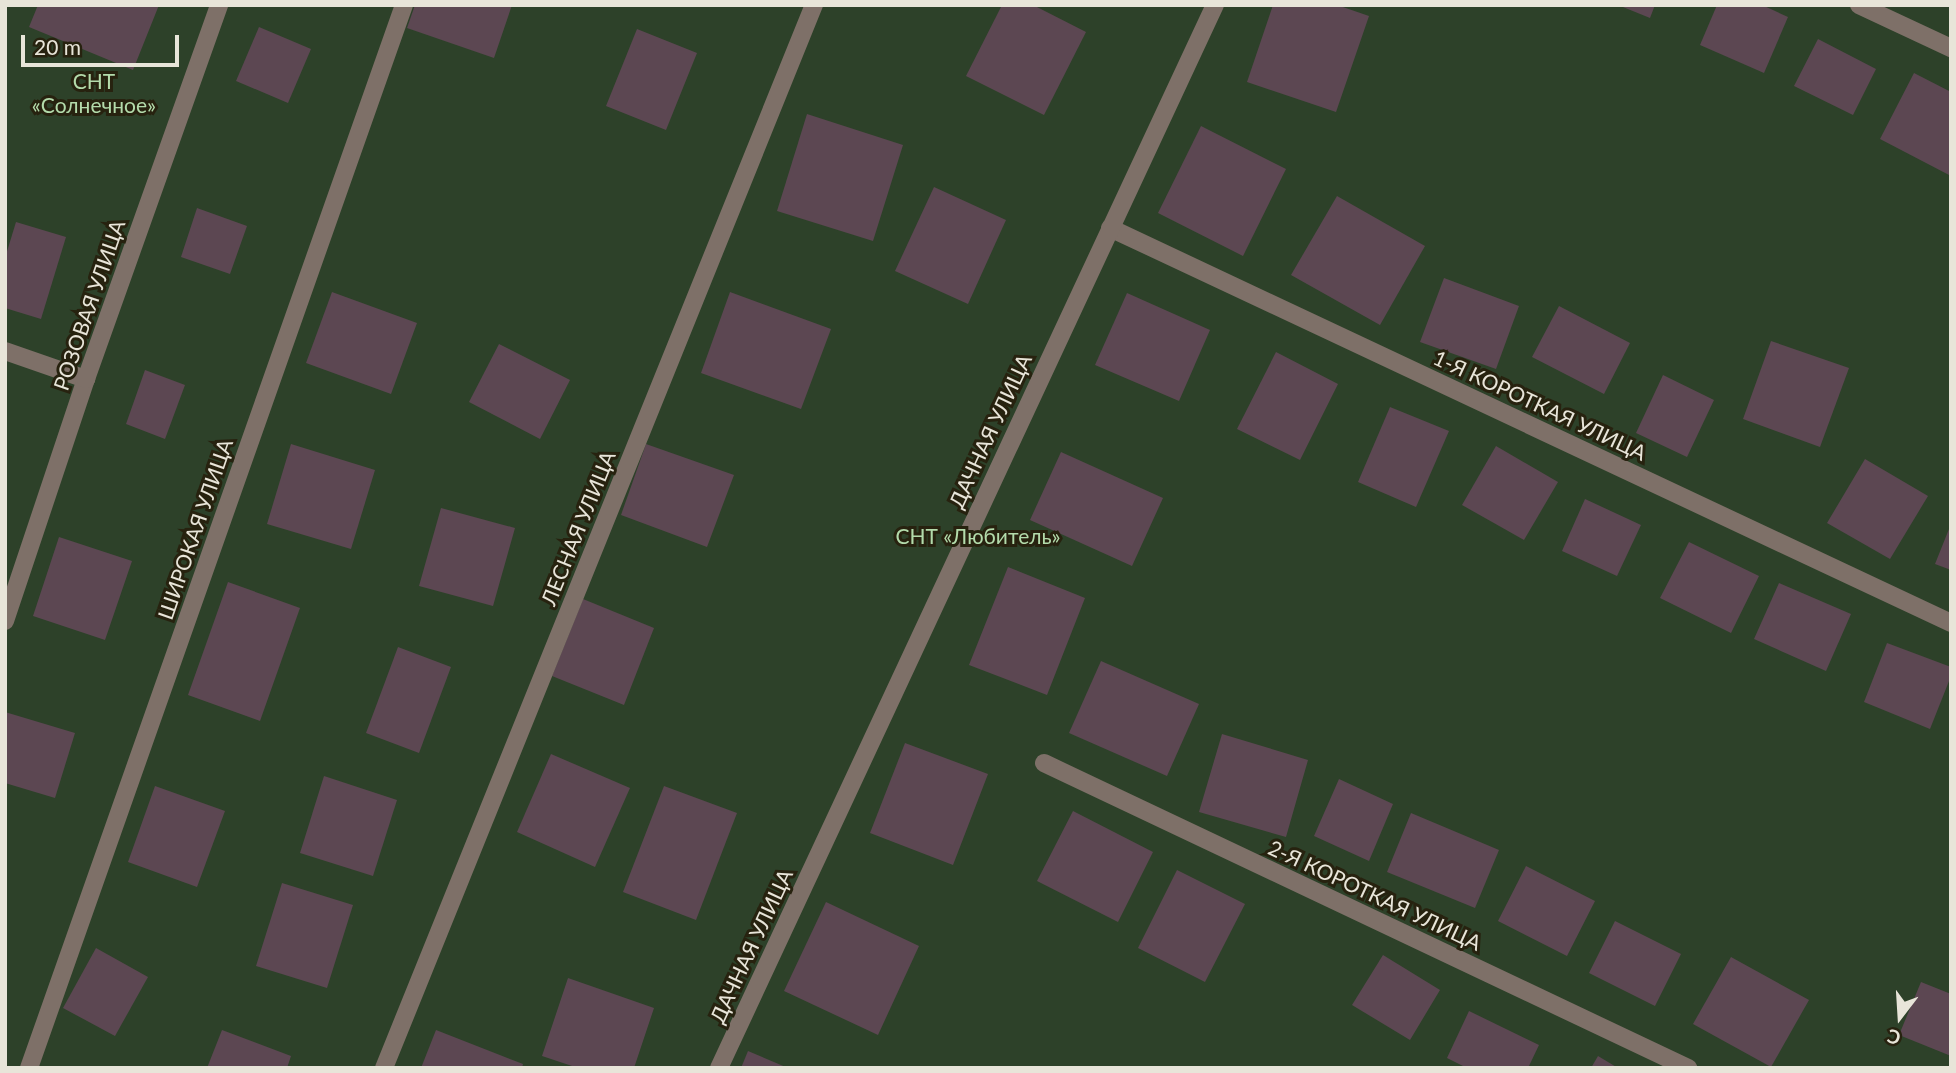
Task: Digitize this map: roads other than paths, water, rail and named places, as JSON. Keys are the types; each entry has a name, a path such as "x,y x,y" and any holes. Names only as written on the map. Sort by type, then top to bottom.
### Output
{"street":[{"name":"РОЗОВАЯ УЛИЦА","path":"5,621 86,379 219,5"},
{"name":"ШИРОКАЯ УЛИЦА","path":"29,1068 404,5"},
{"name":"ЛЕСНАЯ УЛИЦА","path":"384,1068 814,5"},
{"name":"ДАЧНАЯ УЛИЦА","path":"719,1068 1214,5"},
{"path":"1859,5 1951,48"},
{"name":"1-Я КОРОТКАЯ УЛИЦА","path":"1110,228 1951,623"},
{"path":"5,351 86,379"},
{"name":"2-Я КОРОТКАЯ УЛИЦА","path":"1044,763 1688,1068"}],"park label":[{"name":"СНТ «Солнечное»","path":"94,93"},
{"name":"СНТ «Любитель»","path":"978,536"}]}
